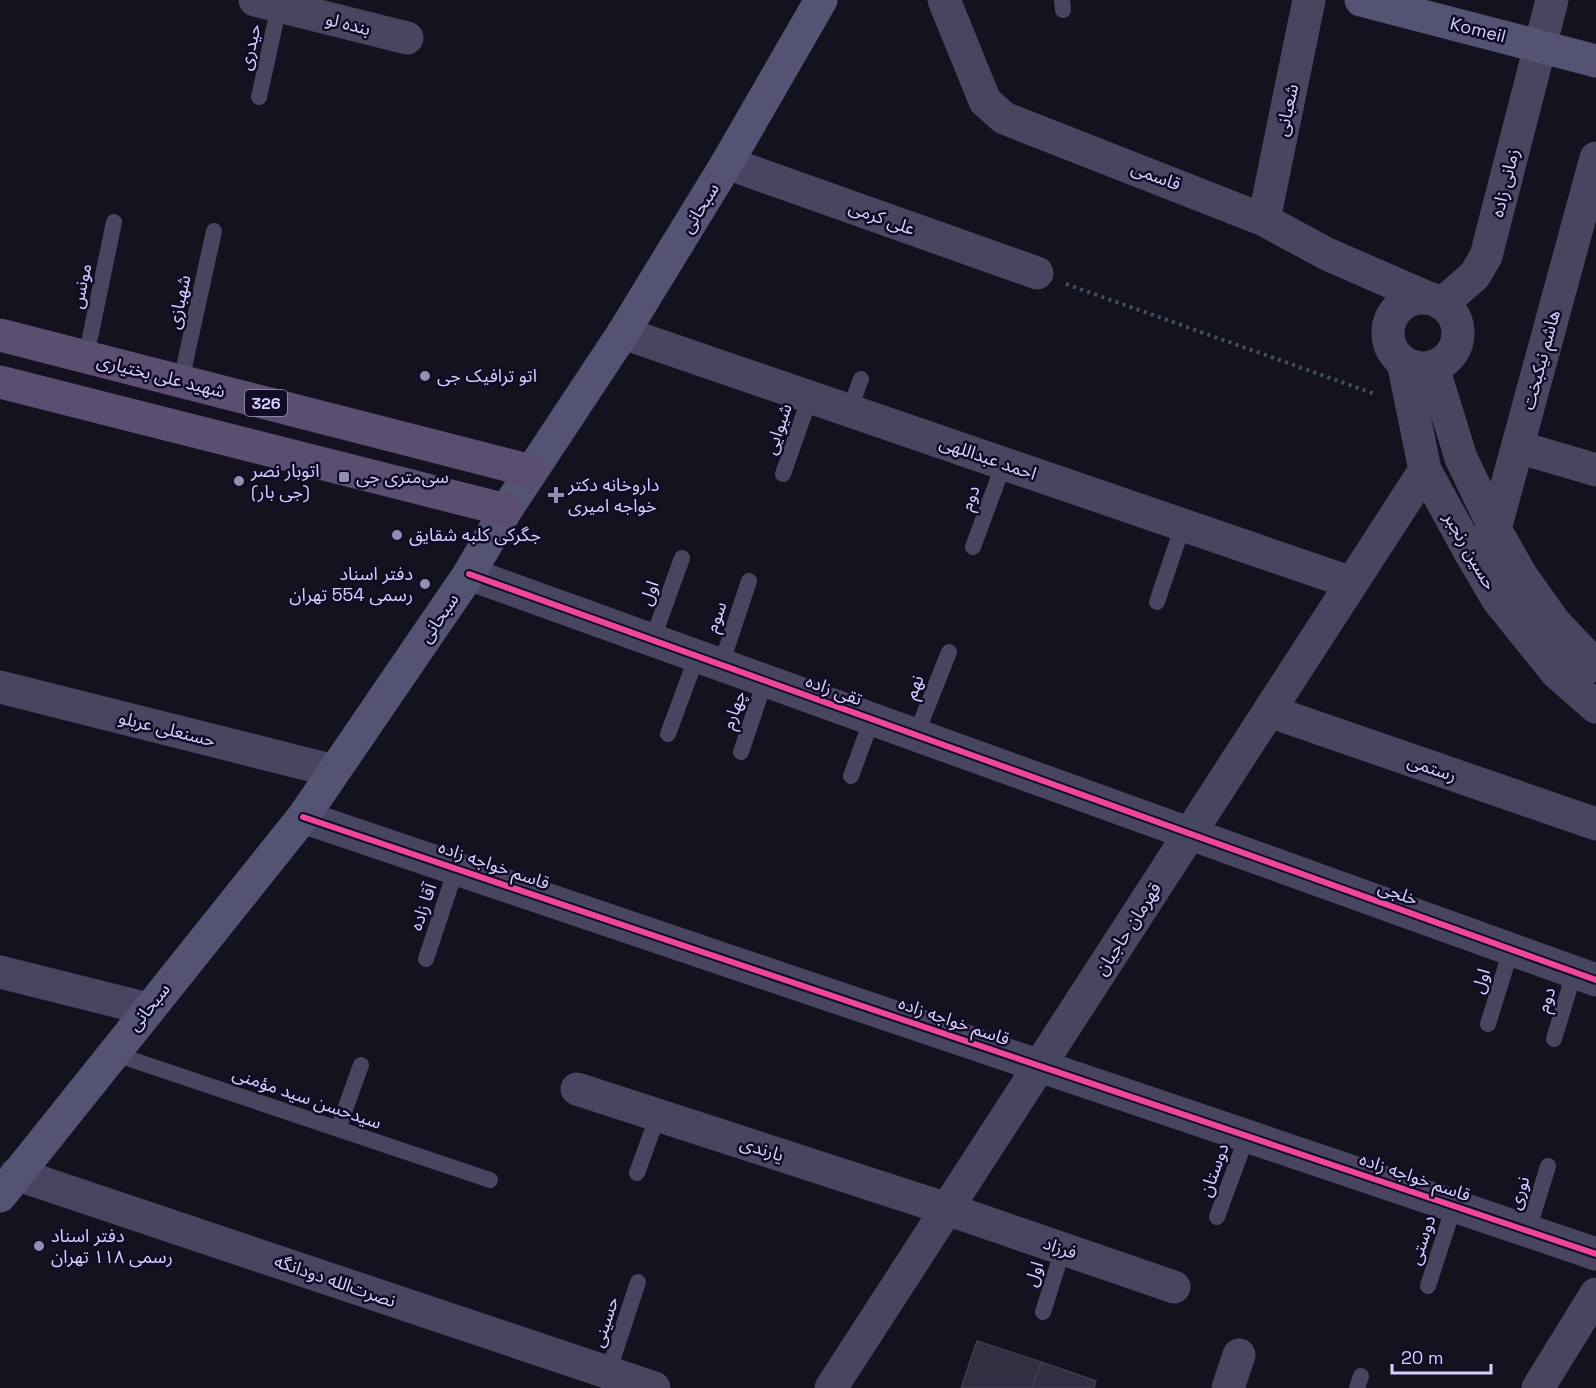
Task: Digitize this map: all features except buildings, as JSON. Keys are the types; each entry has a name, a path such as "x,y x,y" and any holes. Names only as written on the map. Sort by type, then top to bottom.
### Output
{"main road":[{"name":"سبحانی","path":"8,1185 303,817 469,574 506,510 623,333 727,163 821,0"},
{"name":"Komeil","path":"1361,0 1596,61"},
{"name":"شهید علی بختیاری","path":"0,334 531,471"},
{"path":"0,382 506,510"}],"street":[{"name":"قاسمی","path":"944,0 985,101 993,111 1004,118 1264,220 1327,254 1435,301"},
{"name":"شعبانی","path":"1264,220 1309,0"},
{"name":"زمانی زاده","path":"1418,364 1394,354 1389,344 1390,320 1396,310 1405,303 1435,301 1474,275 1486,256 1552,0"},
{"name":"بنده لو","path":"287,5 406,38"},
{"name":"هاشم نیکبخت","path":"1471,554 1495,529 1596,158"},
{"name":"علی کرمی","path":"727,163 1037,273"},
{"path":"1418,364 1443,362 1456,344 1456,322 1435,301"},
{"name":"احمد عبداللهی","path":"623,333 1352,583"},
{"name":"حسین رنجبر","path":"1418,364 1412,408 1425,470 1498,600 1556,672 1596,707"},
{"name":"حسین رنجبر","path":"1418,364 1495,529 1521,575 1555,623 1596,666"},
{"path":"1518,447 1596,470"},
{"name":"قهرمان حاجیان","path":"831,1388 1425,470"},
{"name":"تقی زاده","path":"469,574 1190,834"},
{"name":"حسنعلی عربلو","path":"0,687 334,771"},
{"name":"رستمی","path":"1269,711 1596,824"},
{"name":"قاسم خواجه زاده","path":"303,817 1596,1254"},
{"name":"خلجی","path":"1190,834 1585,977"},
{"path":"0,972 148,1009"},
{"name":"یارندی","path":"577,1089 947,1209"},
{"name":"نصرت‌الله دودانگه","path":"8,1185 654,1388"},
{"name":"فرزاد","path":"947,1209 1174,1287"},
{"path":"1538,1388 1596,1294"},
{"path":"1228,1388 1239,1355"}],"lane":[{"name":"حیدری","path":"259,97 287,5"},
{"name":"مونس","path":"86,357 114,222"},
{"name":"شهبازی","path":"181,381 214,231"},
{"path":"849,411 861,379"},
{"name":"شیوایی","path":"783,474 810,398"},
{"name":"دوم","path":"973,547 1004,463"},
{"path":"1157,602 1184,525"},
{"name":"اول","path":"652,641 682,558"},
{"name":"سوم","path":"709,661 749,581"},
{"name":"نهم","path":"916,735 949,652"},
{"path":"668,734 709,661"},
{"name":"چهارم","path":"741,752 765,681"},
{"path":"851,776 872,720"},
{"name":"آقا زاده","path":"426,958 456,869"},
{"name":"اول","path":"1488,1024 1511,950"},
{"name":"دوم","path":"1554,1039 1585,977"},
{"name":"سیدحسن سید مؤمنی","path":"112,1053 490,1180"},
{"path":"338,1129 361,1065"},
{"path":"637,1173 658,1115"},
{"name":"دوستان","path":"1217,1217 1247,1136"},
{"name":"نوری","path":"1528,1231 1548,1166"},
{"name":"دوستی","path":"1428,1286 1454,1206"},
{"name":"اول","path":"1043,1312 1063,1249"},
{"name":"حسینی","path":"608,1373 639,1282"}],"path":[{"path":"1037,273 1412,408"}],"cycle path":[{"path":"469,574 1596,980"},
{"path":"303,817 1596,1254"}],"place":[{"name":"اتو ترافیک جی","path":"425,376"},
{"name":"سی‌متری جی","path":"344,477"},
{"name":"اتوبار نصر (جی بار)","path":"239,481"},
{"name":"داروخانه دکتر خواجه امیری","path":"556,495"},
{"name":"جگرکی کلبه شقایق","path":"397,535"},
{"name":"دفتر اسناد رسمی 554 تهران","path":"425,584"},
{"name":"دفتر اسناد رسمی ۱۱۸ تهران","path":"39,1246"}]}
